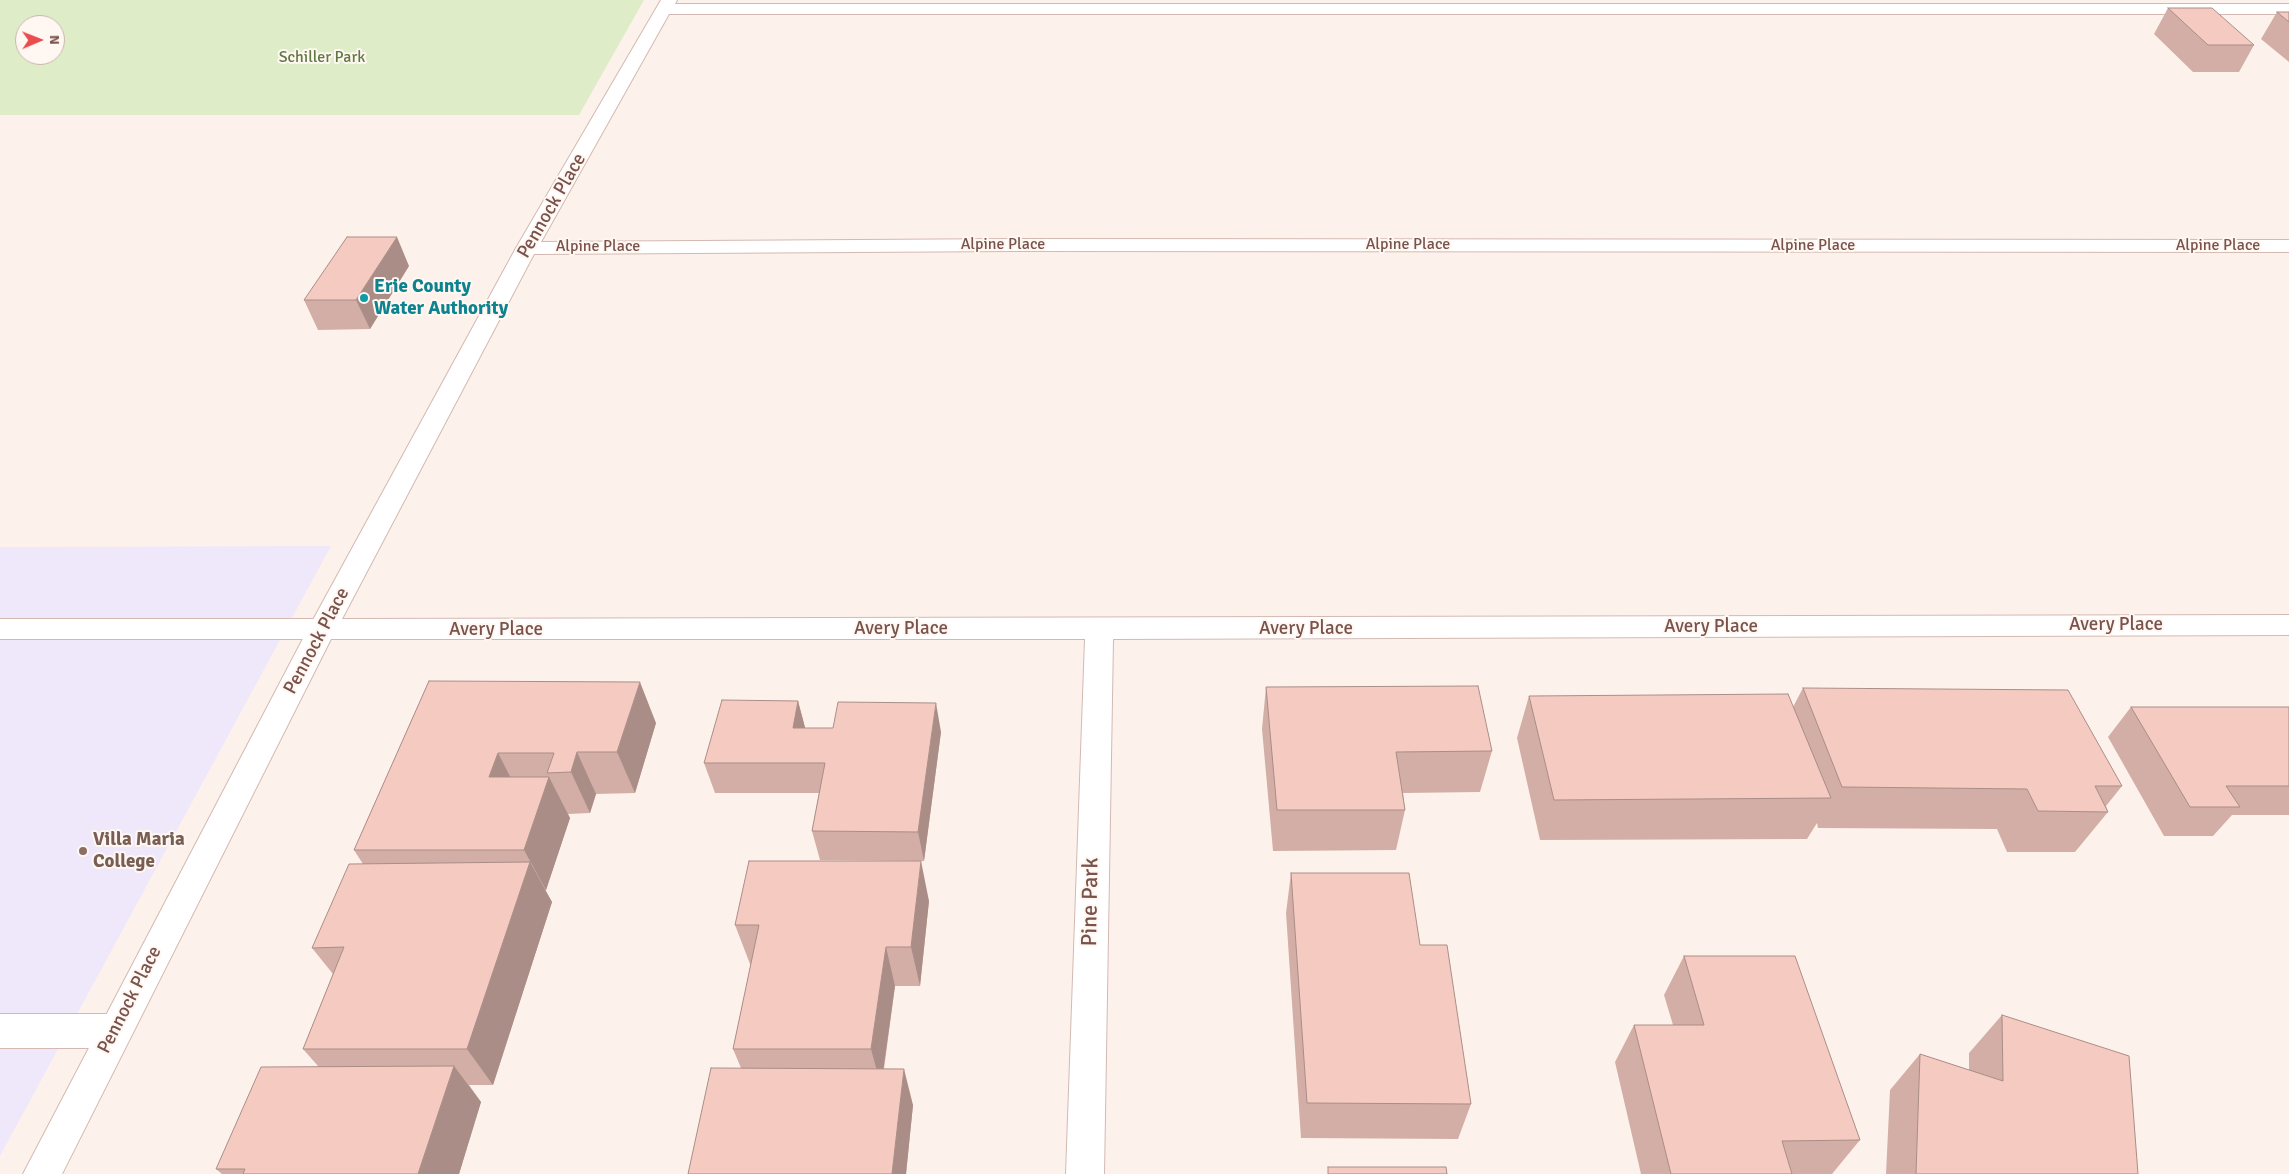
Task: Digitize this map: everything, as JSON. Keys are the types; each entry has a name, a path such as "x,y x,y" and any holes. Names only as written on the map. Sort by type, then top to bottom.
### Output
{"street":[{"path":"667,5 2289,9"},
{"name":"Pennock Place","path":"42,1174 322,629 527,248 667,5"},
{"name":"Alpine Place","path":"527,248 1016,245 2289,246"},
{"name":"Avery Place","path":"0,629 1099,629 2289,625"},
{"name":"Pine Park","path":"1085,1174 1099,629"},
{"path":"0,1031 114,1031"}],"shaded area":[{"name":"Villa Maria College","path":"331,546 0,1156 0,547"}],"green space":[{"name":"Schiller Park","path":"0,0 644,0 579,115 0,115"}],"building":[{"path":"2168,8 2212,8 2254,45 2208,45"},
{"path":"2277,12 2289,12 2289,22"},
{"path":"347,237 397,237 356,300 304,300"},
{"path":"429,681 640,682 617,752 577,752 571,772 547,773 554,753 498,753 489,777 549,777 524,850 354,850"},
{"path":"1478,686 1492,751 1396,752 1405,810 1277,810 1266,687"},
{"path":"1803,688 2068,690 2122,786 2095,786 2108,812 2038,811 2027,789 1842,787"},
{"path":"1788,694 1831,798 1554,800 1529,696"},
{"path":"722,700 798,701 793,728 833,728 838,702 936,703 918,832 812,831 825,763 704,763"},
{"path":"2131,707 2289,707 2289,786 2226,786 2240,807 2190,807"},
{"path":"749,861 921,861 911,947 886,947 871,1049 733,1049 759,925 735,925"},
{"path":"530,862 467,1049 303,1049 344,947 312,948 349,864"},
{"path":"1291,873 1409,873 1420,945 1447,945 1471,1104 1307,1103"},
{"path":"1684,956 1795,956 1860,1140 1782,1141 1792,1174 1671,1174 1634,1025 1704,1025"},
{"path":"2002,1015 2129,1056 2138,1174 1916,1174 1920,1054 2003,1081"},
{"path":"454,1066 418,1174 243,1174 245,1169 216,1169 261,1067"},
{"path":"711,1068 904,1069 892,1174 688,1174"},
{"path":"1328,1167 1446,1167 1447,1174 1328,1174"}],"place":[{"name":"Erie County Water Authority","path":"364,298"},
{"name":"Villa Maria College","path":"83,851"}]}
